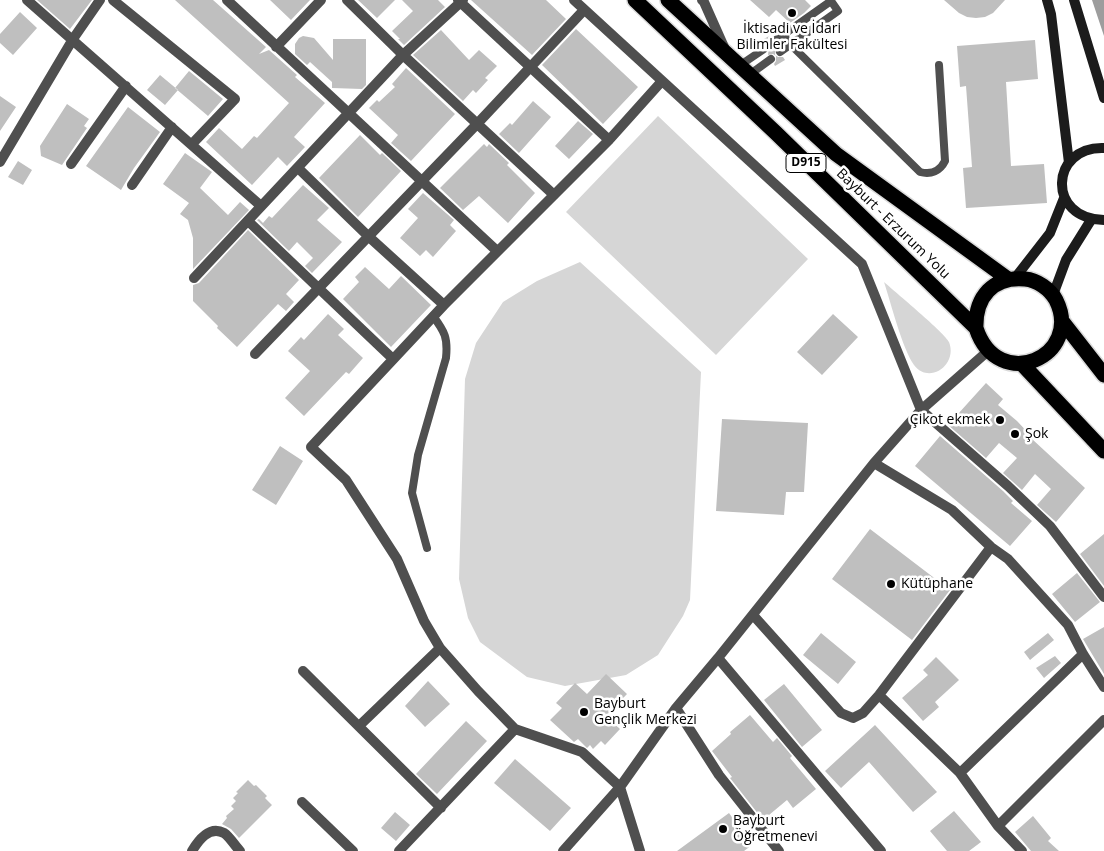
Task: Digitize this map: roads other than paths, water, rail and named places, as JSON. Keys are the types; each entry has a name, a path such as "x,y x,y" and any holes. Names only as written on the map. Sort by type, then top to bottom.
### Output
{"highway":[{"name":"Bayburt - Erzurum Yolu","path":"635,0 776,133 976,328 980,340 988,351"},
{"name":"Bayburt - Erzurum Yolu","path":"668,0 836,154 1011,279 1029,279 1043,285 1053,295"},
{"path":"976,328 976,315 983,298 996,284 1011,279"},
{"path":"988,351 1010,363 1022,364 1035,361 1046,354 1060,334 1062,321 1060,308 1053,295"},
{"path":"1062,321 1104,375"},
{"path":"1022,364 1104,451"}],"street":[{"path":"27,0 261,206"},
{"path":"0,162 73,39 100,0"},
{"path":"113,0 235,99 192,144"},
{"path":"227,0 420,182 497,251"},
{"path":"276,46 321,0"},
{"path":"347,0 403,55 554,195"},
{"path":"574,0 862,264 920,410 1008,486 1050,526 1104,597"},
{"path":"702,0 727,55"},
{"path":"1047,0 1051,14 1069,162"},
{"path":"1074,0 1104,98"},
{"path":"194,278 350,114 403,55 460,1 609,140"},
{"path":"255,354 584,10"},
{"path":"640,851 620,787 582,752 515,729 440,648 424,621 397,559 346,480 311,447 433,316 609,140 662,81"},
{"path":"72,164 126,86"},
{"path":"132,185 172,127"},
{"path":"1104,148 1093,148 1079,153 1069,162 1063,174 1062,186 1064,198 1070,208 1080,216 1091,220 1104,220"},
{"path":"298,168 368,236 444,305"},
{"path":"1011,279 1050,233 1064,198"},
{"path":"1053,295 1066,260 1091,220"},
{"path":"248,221 393,359"},
{"path":"563,851 620,787 676,708 753,615 874,462 920,410 988,351"},
{"path":"874,462 952,510 991,547 1008,559 1068,625 1083,654 1104,687"},
{"path":"753,615 841,713 853,718 863,713 879,694 991,547"},
{"path":"359,726 440,648"},
{"path":"960,773 1083,654"},
{"path":"718,658 881,851"},
{"path":"303,671 441,808"},
{"path":"879,694 960,773 998,826 1022,851"},
{"path":"676,708 719,775 775,850"},
{"path":"998,826 1104,720"},
{"path":"399,851 515,729"},
{"path":"302,802 353,851"},
{"path":"192,851 200,838 209,833 221,832 240,851"}],"lane":[{"path":"773,42 830,1 838,11 780,52"},
{"path":"783,35 790,45 920,172 924,173 939,170 944,161 939,65"},
{"path":"744,70 764,48"},
{"path":"744,70 771,59"},
{"path":"427,548 412,493 418,455 446,358 446,335 433,316"}],"place":[{"name":"İktisadi ve İdari Bilimler Fakültesi","path":"792,13"},
{"name":"Çikot ekmek","path":"1000,420"},
{"name":"Şok","path":"1015,434"},
{"name":"Kütüphane","path":"891,584"},
{"name":"Bayburt Gençlik Merkezi","path":"584,712"},
{"name":"Bayburt Öğretmenevi","path":"723,829"}]}
